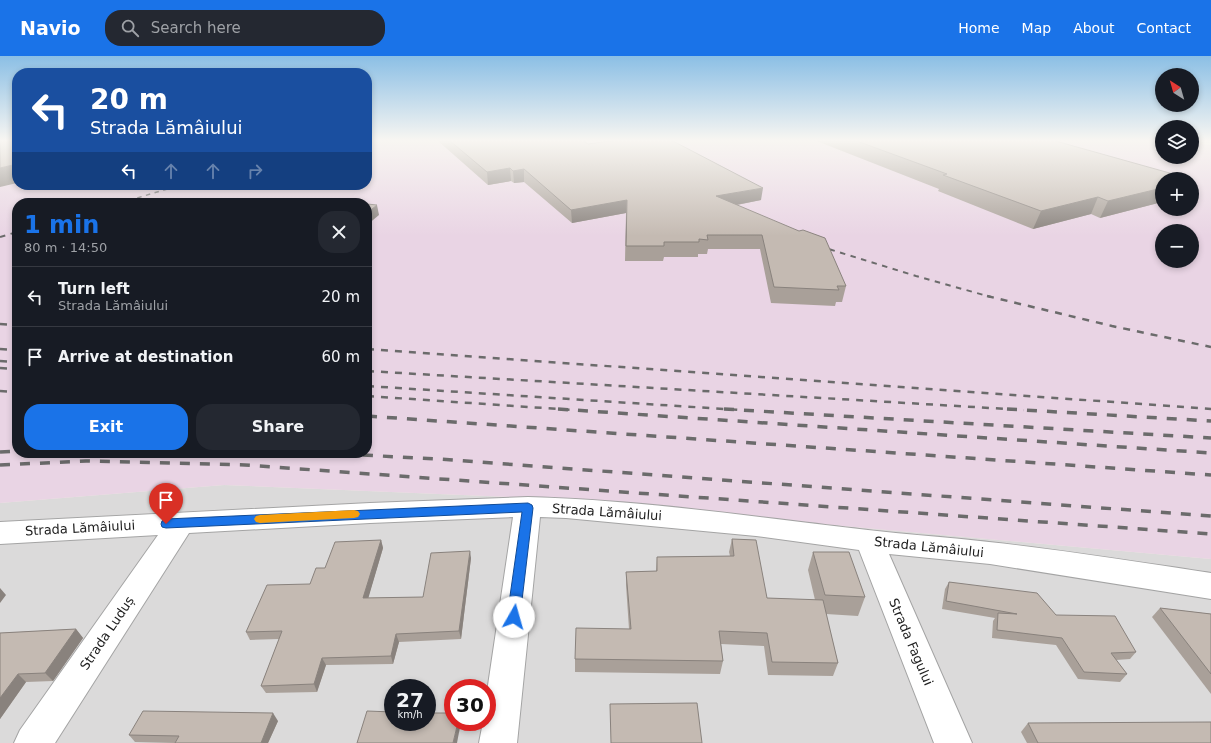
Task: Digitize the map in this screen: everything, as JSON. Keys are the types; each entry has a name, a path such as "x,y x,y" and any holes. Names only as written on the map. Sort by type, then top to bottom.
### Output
{"street":[{"name":"Strada Lămâiului","path":"0,533 181,523 528,508 566,508 653,515 756,526 869,541 990,553 1076,564 1211,586"},
{"path":"498,743 528,508"},
{"name":"Strada Luduș","path":"33,743 181,523"},
{"name":"Strada Fagului","path":"869,541 952,743"}],"shaded area":[{"path":"0,172 12,172 12,190 372,190 372,172 1155,172 1155,216 1199,216 1199,172 1211,172 1211,559 531,498 224,485 0,503"},
{"path":"224,485 531,498 1211,559 1211,743 0,743 0,503"}],"building":[{"path":"528,172 732,172 763,188 716,196 799,231 803,230 825,238 846,286 837,286 839,290 774,287 762,235 707,235 708,240 699,239 699,242 664,242 664,246 626,246 627,200 571,210"},
{"path":"942,172 1155,172 1155,190 1108,201 1098,197 1041,211 943,175 947,174"},
{"path":"372,204 377,205 372,209"},
{"path":"732,539 756,540 767,598 823,600 838,663 772,662 767,633 719,631 723,661 575,659 576,628 631,629 626,572 657,571 657,557 734,556"},
{"path":"381,540 363,598 423,597 431,553 470,551 459,631 396,634 391,656 322,658 314,684 261,686 282,631 246,632 267,585 310,584 316,568 325,568 335,542"},
{"path":"813,552 849,552 865,597 825,595"},
{"path":"949,582 1037,593 1056,615 1115,616 1136,652 1111,653 1127,674 1084,672 1062,638 997,630 998,613 1017,614 946,601"},
{"path":"1160,608 1211,614 1211,674"},
{"path":"76,629 45,673 18,674 0,698 0,633"},
{"path":"697,703 702,743 611,743 610,704"},
{"path":"143,711 273,713 261,743 175,743 179,736 129,735"},
{"path":"367,711 384,712 384,731 436,731 436,713 444,713 444,731 456,731 453,743 357,743"},
{"path":"1211,722 1211,743 1038,743 1028,723"}],"railway":[{"path":"137,198 164,190"},
{"path":"0,237 12,233"},
{"path":"819,246 990,297"},
{"path":"990,297 1112,326 1211,347"},
{"path":"0,324 12,325"},
{"path":"0,349 12,350"},
{"path":"372,349 1211,409"},
{"path":"0,361 12,362"},
{"path":"0,368 12,369"},
{"path":"372,371 1024,410"},
{"path":"372,386 730,409"},
{"path":"0,391 12,392"},
{"path":"372,396 573,410"},
{"path":"558,409 1211,453"},
{"path":"724,409 730,409"},
{"path":"730,409 1211,438"},
{"path":"730,409 740,410"},
{"path":"1007,409 1024,410"},
{"path":"1024,410 1211,421"},
{"path":"372,416 1211,475"},
{"path":"0,452 12,451"},
{"path":"372,456 438,459 1211,516"},
{"path":"0,465 86,461 245,465 1211,534"}],"slow traffic":[{"path":"260,519 354,514"}],"route":[{"path":"166,524 477,509 528,508 514,617"}]}
